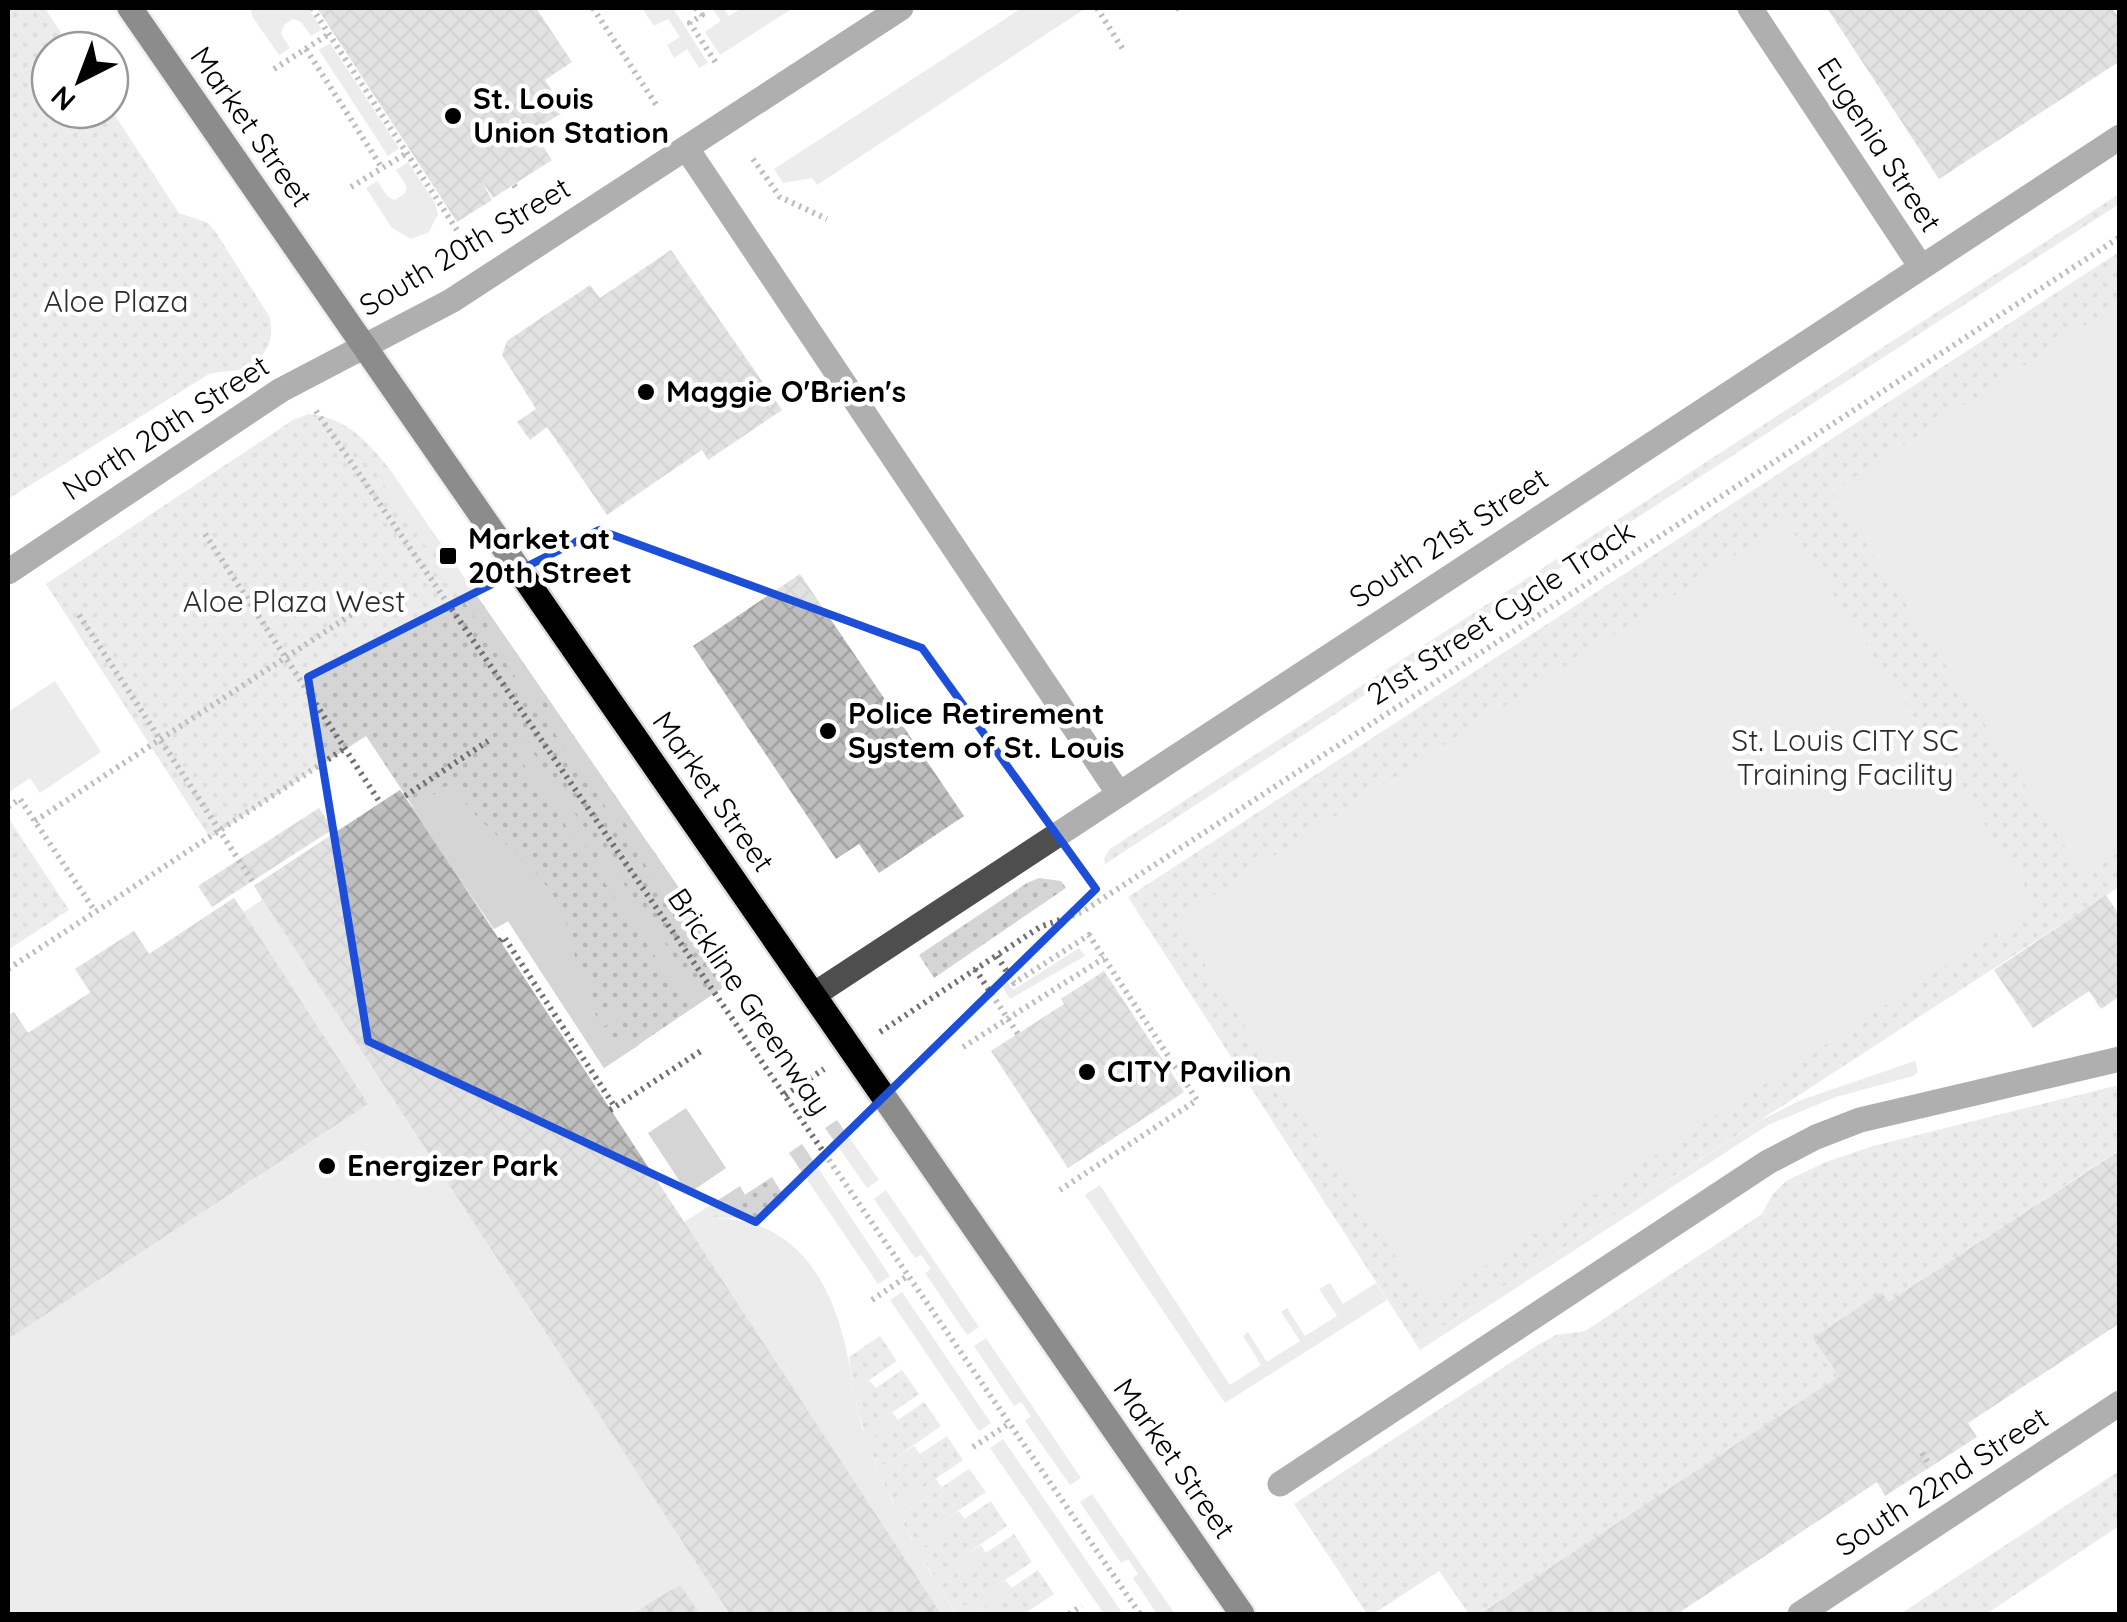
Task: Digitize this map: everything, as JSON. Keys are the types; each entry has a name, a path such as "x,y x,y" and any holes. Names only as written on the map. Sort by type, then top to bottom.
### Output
{"main road":[{"name":"Market Street","path":"130,8 1242,1614"}],"street":[{"name":"South 20th Street","path":"364,345 451,301 901,8"},
{"name":"Eugenia Street","path":"1750,8 1920,267"},
{"name":"South 21st Street","path":"815,994 2120,137"},
{"path":"687,150 1119,794"},
{"name":"North 20th Street","path":"8,572 281,390 364,345"},
{"path":"1280,1484 1768,1162 1860,1120 2120,1059"},
{"name":"South 22nd Street","path":"1800,1614 2120,1404"}],"path":[{"path":"312,8 458,230"},
{"path":"593,8 657,106"},
{"path":"696,8 702,16 690,23 718,66"},
{"path":"1097,8 1124,51"},
{"path":"274,69 329,34"},
{"path":"306,49 382,168"},
{"path":"352,187 407,153"},
{"path":"752,158 780,197 827,219"},
{"name":"21st Street Cycle Track","path":"902,1017 1040,926 1082,912 2120,238"},
{"name":"Brickline Greenway","path":"320,415 1140,1614"},
{"path":"205,534 380,804"},
{"path":"35,821 386,592"},
{"path":"79,615 255,885"},
{"path":"404,796 488,741"},
{"path":"8,969 344,749"},
{"path":"8,807 20,799 95,912"},
{"path":"997,956 1014,983 1089,936 1197,1100 1060,1190"},
{"path":"500,940 504,937 613,1108 702,1050"},
{"path":"963,1047 1104,958"},
{"path":"976,969 1018,1034"},
{"path":"785,1094 809,1078"},
{"path":"1096,1149 1104,1161"},
{"path":"872,1300 908,1276"},
{"path":"973,1447 1010,1422"},
{"path":"1922,1452 1929,1464"},
{"path":"1069,1614 1082,1606"}],"highlighted area":[{"path":"599,530 922,648 1096,889 756,1222 368,1041 308,677"}],"green space":[{"name":"Aloe Plaza","path":"8,8 45,8 59,30 30,30 30,130 124,130 179,213 208,223 215,231 269,316 271,333 267,348 250,365 209,374 8,499"},
{"path":"251,8 308,8 322,29 311,36 301,22 293,19 284,25 281,34 290,48 279,55 252,16"},
{"path":"642,8 673,8 708,63 699,68 687,49 674,58 667,45 680,37 668,19 654,26"},
{"path":"712,8 723,8 729,16 742,8 793,8 720,55 705,32 721,21"},
{"path":"1022,8 1086,8 817,185 812,178 783,183 774,169"},
{"path":"330,43 399,148 388,156 319,50"},
{"path":"408,162 438,214 429,232 411,239 392,228 366,188 377,181 388,197 395,200 407,187 396,170"},
{"path":"2119,194 2119,204 1105,864 1110,849"},
{"name":"St. Louis CITY SC Training Facility","path":"2119,252 2119,887 1416,1344 1128,897"},
{"path":"2119,303 2119,852 2084,875 1832,492"},
{"name":"Aloe Plaza West","path":"309,414 344,425 388,467 740,976 604,1068 508,921 494,929 366,736 210,838 46,584 293,420"},
{"path":"388,467 438,540 426,547 377,474"},
{"name":"St. Louis CITY SC Training Facility","path":"1786,522 2038,906 1427,1304 1176,920"},
{"path":"448,554 547,698 535,706 488,637 493,633 482,616 476,619 436,561"},
{"path":"55,681 101,752 40,793 30,778 8,793 8,712"},
{"path":"556,711 691,906 680,914 628,840 633,835 624,821 618,825 545,719"},
{"path":"521,735 594,841 582,849 509,743"},
{"name":"Energizer Park","path":"451,783 551,892 566,924 582,980 591,976 597,984 586,991 597,1018 613,1008 620,1016 602,1028 614,1049 634,1037 639,1045 604,1068 508,921 494,929 458,876 684,1222 740,1186 745,1195 711,1218 745,1222 774,1233 797,1250 815,1272 841,1328 853,1390 869,1380 876,1388 856,1402 863,1431 892,1412 898,1420 868,1441 877,1469 914,1446 920,1454 882,1479 894,1506 936,1479 942,1487 899,1516 912,1540 959,1511 965,1520 918,1550 932,1576 981,1545 986,1553 938,1585 954,1612 1005,1580 1012,1588 973,1614 8,1614 8,1016 14,1012 28,1033 90,993 75,969 134,931 149,954 234,898 244,912 262,900 255,885 400,790 413,808"},
{"path":"8,820 69,910 8,950"},
{"path":"604,855 704,1000 691,1009 592,864"},
{"path":"1039,878 1061,881 1066,888 934,978 919,955"},
{"path":"1079,948 1085,956 1010,999 1000,983 1006,980 1013,990"},
{"path":"1915,1061 1918,1072 1913,1076 1836,1097 1768,1125 1420,1350 1416,1344 1761,1120 1801,1100"},
{"path":"2119,1085 2119,1150 1888,1302 1882,1293 1839,1376 1480,1614 1469,1614 1439,1571 1373,1614 1367,1614 1294,1504 1538,1345 1556,1335 1585,1331 1762,1214 1786,1181 1873,1146"},
{"path":"686,1108 726,1168 688,1194 648,1133"},
{"path":"837,1120 879,1180 867,1188 825,1128"},
{"path":"802,1144 890,1276 878,1284 789,1153"},
{"path":"772,1177 787,1201 755,1222 709,1218"},
{"path":"1100,1185 1230,1385 1261,1365 1243,1336 1248,1332 1267,1362 1300,1341 1281,1312 1287,1308 1305,1336 1337,1316 1319,1289 1330,1283 1343,1304 1376,1283 1387,1300 1225,1403 1085,1195"},
{"path":"886,1190 979,1327 967,1335 925,1273 931,1269 921,1255 915,1258 874,1199"},
{"path":"902,1292 991,1423 979,1431 890,1300"},
{"path":"880,1336 897,1361 853,1391 849,1357"},
{"path":"986,1338 1081,1478 1070,1485 1025,1421 1031,1416 1021,1402 1014,1406 974,1346"},
{"path":"902,1370 919,1394 864,1432 856,1402"},
{"path":"924,1402 941,1426 878,1470 867,1441"},
{"path":"947,1436 963,1460 895,1507 882,1479"},
{"path":"1003,1439 1123,1614 1104,1614 990,1448"},
{"path":"969,1469 986,1492 913,1541 899,1516"},
{"path":"2119,1471 2119,1526 1986,1614 1900,1614"},
{"path":"1092,1494 1175,1614 1157,1614 1133,1578 1138,1574 1128,1559 1121,1563 1080,1502"},
{"path":"991,1501 1007,1526 933,1577 918,1550"},
{"path":"1014,1534 1032,1562 955,1613 938,1585"},
{"path":"1038,1570 1054,1594 1024,1614 973,1614"}],"building":[{"name":"St. Louis Union Station","path":"317,8 536,8 572,62 545,80 565,111 533,131 552,160 493,198 480,178 492,200 457,222"},
{"path":"1827,8 2112,8 2120,19 2120,61 1939,179"},
{"name":"Maggie O'Brien's","path":"671,250 782,410 708,460 702,450 607,515 547,427 530,440 517,422 536,409 502,355 507,341 590,285 600,298"},
{"name":"Police Retirement System of St. Louis","path":"800,574 964,816 879,873 859,844 836,859 693,646"},
{"name":"Energizer Park","path":"400,790 941,1614 730,1614 695,1561 254,886"},
{"path":"319,808 333,829 212,907 198,886"},
{"path":"2106,895 2120,916 2120,996 2101,1009 2089,991 2033,1028 1994,970"},
{"name":"Energizer Park","path":"234,898 368,1104 8,1339 8,1016 14,1012 28,1033 91,992 75,969 134,931 149,954"},
{"name":"CITY Pavilion","path":"1104,971 1184,1092 1068,1168 991,1051 1064,1004 1061,999"},
{"path":"2120,1150 2120,1323 1968,1423 1977,1437 1885,1496 1877,1482 1677,1614 1480,1614 1839,1376 1813,1338 1882,1292 1888,1302"},
{"path":"680,1585 700,1614 633,1614 656,1599"}],"place":[{"name":"St. Louis Union Station","path":"453,116"},
{"name":"Maggie O'Brien's","path":"646,392"},
{"name":"Market at 20th Street","path":"448,556"},
{"name":"Police Retirement System of St. Louis","path":"828,731"},
{"name":"CITY Pavilion","path":"1087,1072"},
{"name":"Energizer Park","path":"327,1166"}]}
